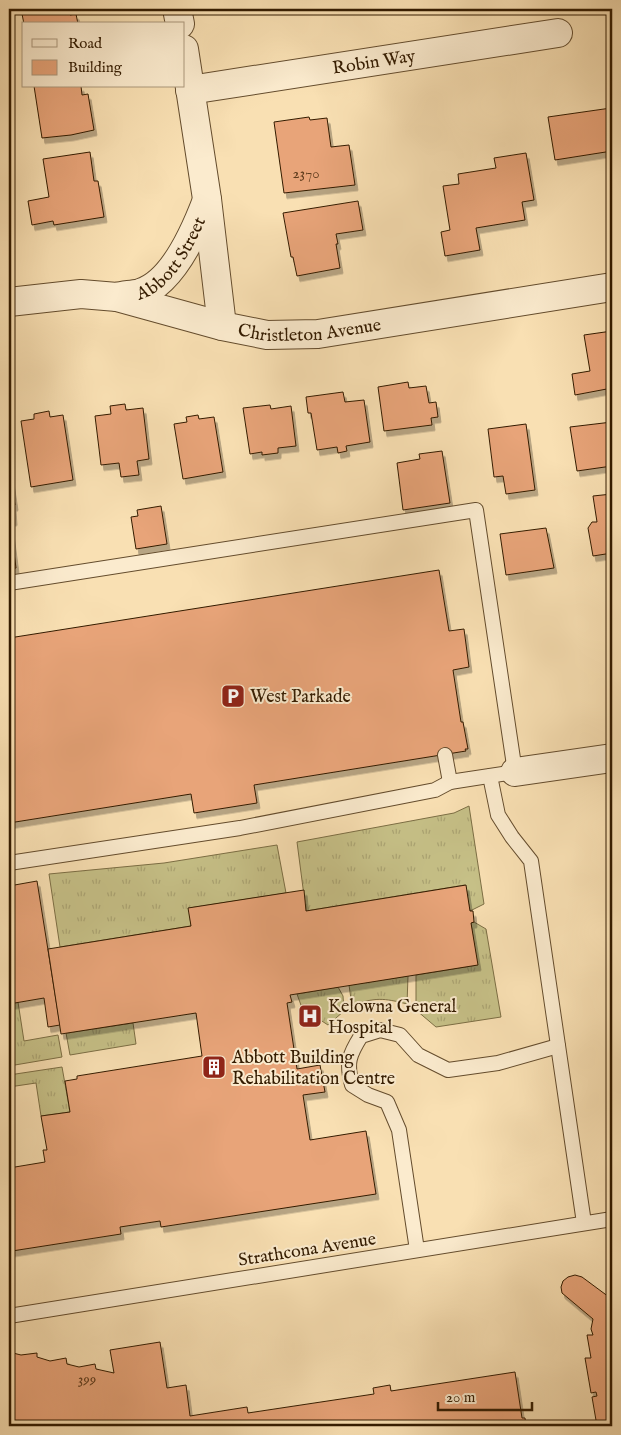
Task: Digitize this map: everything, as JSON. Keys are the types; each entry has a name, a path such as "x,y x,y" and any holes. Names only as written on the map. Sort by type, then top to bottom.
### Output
{"street":[{"path":"177,9 180,22"},
{"name":"Robin Way","path":"190,90 558,32"},
{"name":"Abbott Street","path":"185,56 208,199 222,326"},
{"name":"Abbott Street","path":"117,297 141,293 166,275 189,243 208,199"},
{"name":"Christleton Avenue","path":"9,302 81,294 117,297 222,326 267,335 318,334 612,287"},
{"path":"502,774 612,758"}],"lane":[{"path":"9,583 476,510 502,774 498,815 512,837 532,861 584,1223"},
{"path":"445,755 450,782"},
{"path":"9,863 240,828 435,790 450,782 502,774"},
{"path":"417,1250 399,1130 387,1102 368,1096 352,1085 348,1070 350,1054 361,1036 380,1030 400,1035 418,1055 448,1070 498,1063 558,1046"},
{"name":"Strathcona Avenue","path":"9,1316 612,1219"}],"green space":[{"path":"469,806 484,904 470,911 465,885 306,911 297,842 454,813"},
{"path":"277,845 286,893 189,908 191,926 60,947 49,874 164,863"},
{"path":"474,922 486,929 501,1017 436,1027 416,1010 416,975 477,965 471,923"},
{"path":"408,976 407,1004 379,999 352,1006 349,985"},
{"path":"338,987 343,996 344,1011 328,1025 302,1008 297,994"},
{"path":"18,1002 24,1041 58,1035 62,1057 9,1066 9,1004"},
{"path":"133,1023 136,1044 70,1055 66,1033"},
{"path":"62,1067 70,1112 41,1116 36,1083 9,1087 9,1075"}],"building":[{"path":"21,9 69,9 70,15 76,14 78,22 24,22"},
{"path":"34,88 81,88 82,95 88,94 94,130 42,138"},
{"path":"611,108 612,151 555,160 548,117"},
{"path":"309,117 310,120 327,118 331,147 349,145 355,185 284,193 274,122"},
{"path":"90,152 94,181 98,181 104,217 54,225 53,221 32,225 28,201 49,197 43,159"},
{"path":"526,153 534,200 522,202 525,220 476,228 480,250 445,256 441,232 450,230 443,186 459,184 458,174 496,168 494,158"},
{"path":"358,201 363,230 336,234 340,268 297,276 293,257 291,257 283,213"},
{"path":"612,331 612,388 575,395 572,374 590,371 584,335"},
{"path":"408,382 409,388 426,386 429,403 436,402 438,417 431,418 432,425 384,431 378,387"},
{"path":"343,392 345,402 364,400 370,442 346,446 347,451 338,453 337,447 317,450 311,413 308,413 306,397"},
{"path":"125,404 126,410 143,408 149,459 137,461 139,475 121,477 119,463 101,465 95,416 111,414 110,406"},
{"path":"270,405 271,409 291,406 296,446 278,448 278,453 262,455 262,452 250,454 243,408"},
{"path":"49,411 50,417 63,415 73,480 31,487 21,421 34,419 34,414"},
{"path":"198,415 199,419 214,417 223,472 183,479 174,424 187,422 186,417"},
{"path":"612,422 612,466 577,471 570,427"},
{"path":"526,424 535,490 506,494 503,476 494,477 488,429"},
{"path":"442,451 450,503 403,510 397,463 420,459 419,454"},
{"path":"9,465 15,505 13,506 14,520 9,521"},
{"path":"612,494 612,553 593,556 588,528 592,522 597,522 593,496"},
{"path":"161,506 167,544 136,549 131,517 138,516 137,510"},
{"path":"546,528 554,568 506,575 500,534"},
{"path":"11,530 16,568 9,569 9,531"},
{"name":"West Parkade","path":"439,570 449,631 464,629 469,667 453,670 461,722 463,722 468,749 465,749 466,751 254,785 257,803 194,813 191,794 9,823 9,638"},
{"path":"37,881 60,1025 48,1027 44,998 9,1004 9,886"},
{"name":"Abbott Building Rehabilitation Centre","path":"466,885 470,911 473,911 474,922 471,923 478,965 290,995 292,1002 287,1003 297,1069 320,1065 325,1092 303,1095 310,1140 366,1131 376,1194 161,1227 160,1221 120,1227 121,1234 12,1251 9,1233 9,1168 45,1162 43,1150 47,1150 41,1116 70,1112 65,1081 77,1079 77,1076 202,1056 196,1013 61,1034 48,949 191,926 188,908 304,890 306,911"},
{"path":"575,1275 582,1277 609,1297 612,1294 612,1426 597,1426 592,1397 597,1396 596,1392 591,1393 585,1358 591,1358 587,1335 593,1335 591,1329 593,1319 562,1293 563,1281"},
{"path":"160,1342 167,1388 186,1385 190,1416 247,1407 248,1413 374,1394 373,1388 390,1385 391,1391 515,1372 522,1418 525,1418 526,1426 9,1426 9,1352 21,1355 37,1353 37,1357 50,1361 66,1358 67,1364 79,1367 95,1364 96,1369 114,1373 110,1350"}],"place":[{"name":"West Parkade","path":"233,696"},
{"name":"Kelowna General Hospital","path":"310,1016"},
{"name":"Abbott Building Rehabilitation Centre","path":"214,1067"}]}
